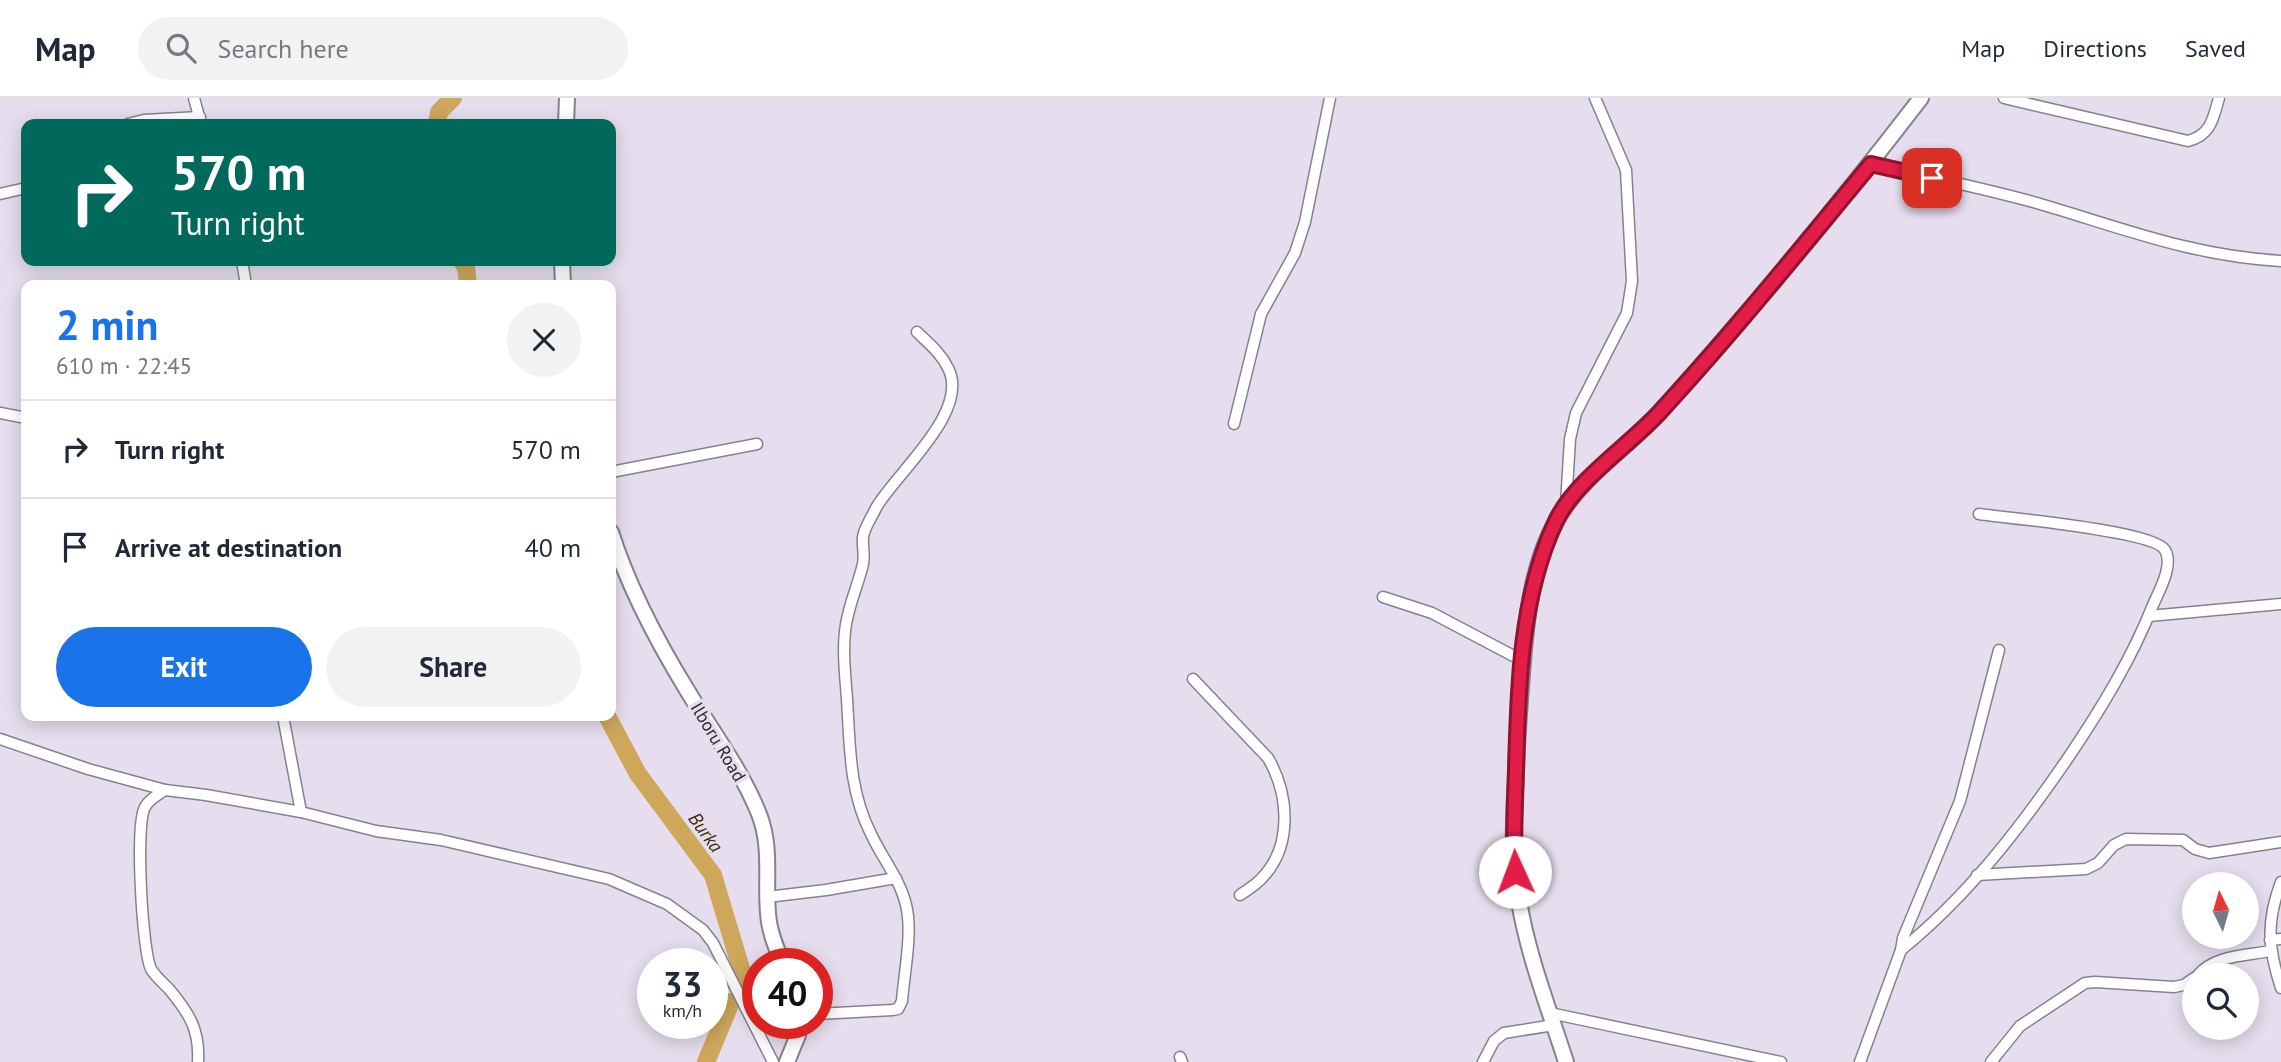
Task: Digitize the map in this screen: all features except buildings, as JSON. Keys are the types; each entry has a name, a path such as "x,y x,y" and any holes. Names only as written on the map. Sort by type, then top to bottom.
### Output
{"street":[{"path":"194,98 199,119"},
{"path":"566,119 567,98"},
{"path":"1234,424 1261,314 1295,253 1305,222 1331,98"},
{"path":"1566,505 1570,439 1576,413 1627,313 1632,281 1626,170 1595,98"},
{"path":"1566,1062 1524,928 1515,872 1516,736 1529,603 1545,547 1566,505 1577,491 1659,413 1766,291 1871,164 1921,98"},
{"path":"2004,98 2188,141 2208,131 2219,98"},
{"path":"1871,164 2035,203 2165,243 2212,254 2281,261"},
{"path":"0,194 21,189"},
{"path":"833,1013 898,1009 902,1001 907,908 895,878 871,835 852,781 845,676 846,626 863,564 864,532 883,499 941,424 950,399 952,376 948,367 939,353 917,332"},
{"path":"0,413 21,417"},
{"path":"616,471 757,443"},
{"path":"1901,950 1941,916 1978,875 2021,824 2073,750 2117,681 2149,616 2168,567 2167,556 2161,545 2151,540 2122,533 1979,514"},
{"name":"Ilboru Road","path":"616,544 666,654 733,764 758,813 768,853 768,920 778,948"},
{"path":"1383,597 1432,613 1523,661"},
{"path":"2149,616 2281,604"},
{"path":"1860,1062 1903,938 1960,801 1999,650"},
{"path":"1193,679 1268,758 1277,774 1284,799 1285,827 1276,857 1263,878 1240,895"},
{"path":"284,721 301,812"},
{"path":"0,739 88,769 165,790 301,812 376,831 441,840 627,885 667,904 703,930 713,943 773,1062"},
{"path":"165,790 144,808 141,832 146,951 152,971 189,1013 195,1031 198,1062"},
{"path":"1978,875 2086,869 2098,863 2114,845 2126,839 2183,840 2195,849 2209,853 2281,842"},
{"path":"767,897 895,878"},
{"path":"2281,882 2275,898 2275,940 2270,951 2281,988"},
{"path":"2211,963 2270,951"},
{"path":"1991,1062 2020,1026 2085,983 2174,987 2182,985"},
{"path":"1483,1062 1494,1041 1504,1033 1552,1019 1781,1062"},
{"path":"787,1062 796,1039"}],"waterway":[{"name":"Burka","path":"438,119 439,112 453,98"},
{"name":"Burka","path":"465,266 467,280"},
{"name":"Burka","path":"610,721 638,774 713,875 742,972 738,985"},
{"path":"706,1062 731,1002"}],"route":[{"path":"1515,872 1516,736 1526,621 1537,570 1557,519 1577,491 1659,413 1741,321 1871,164 1932,178"}]}
